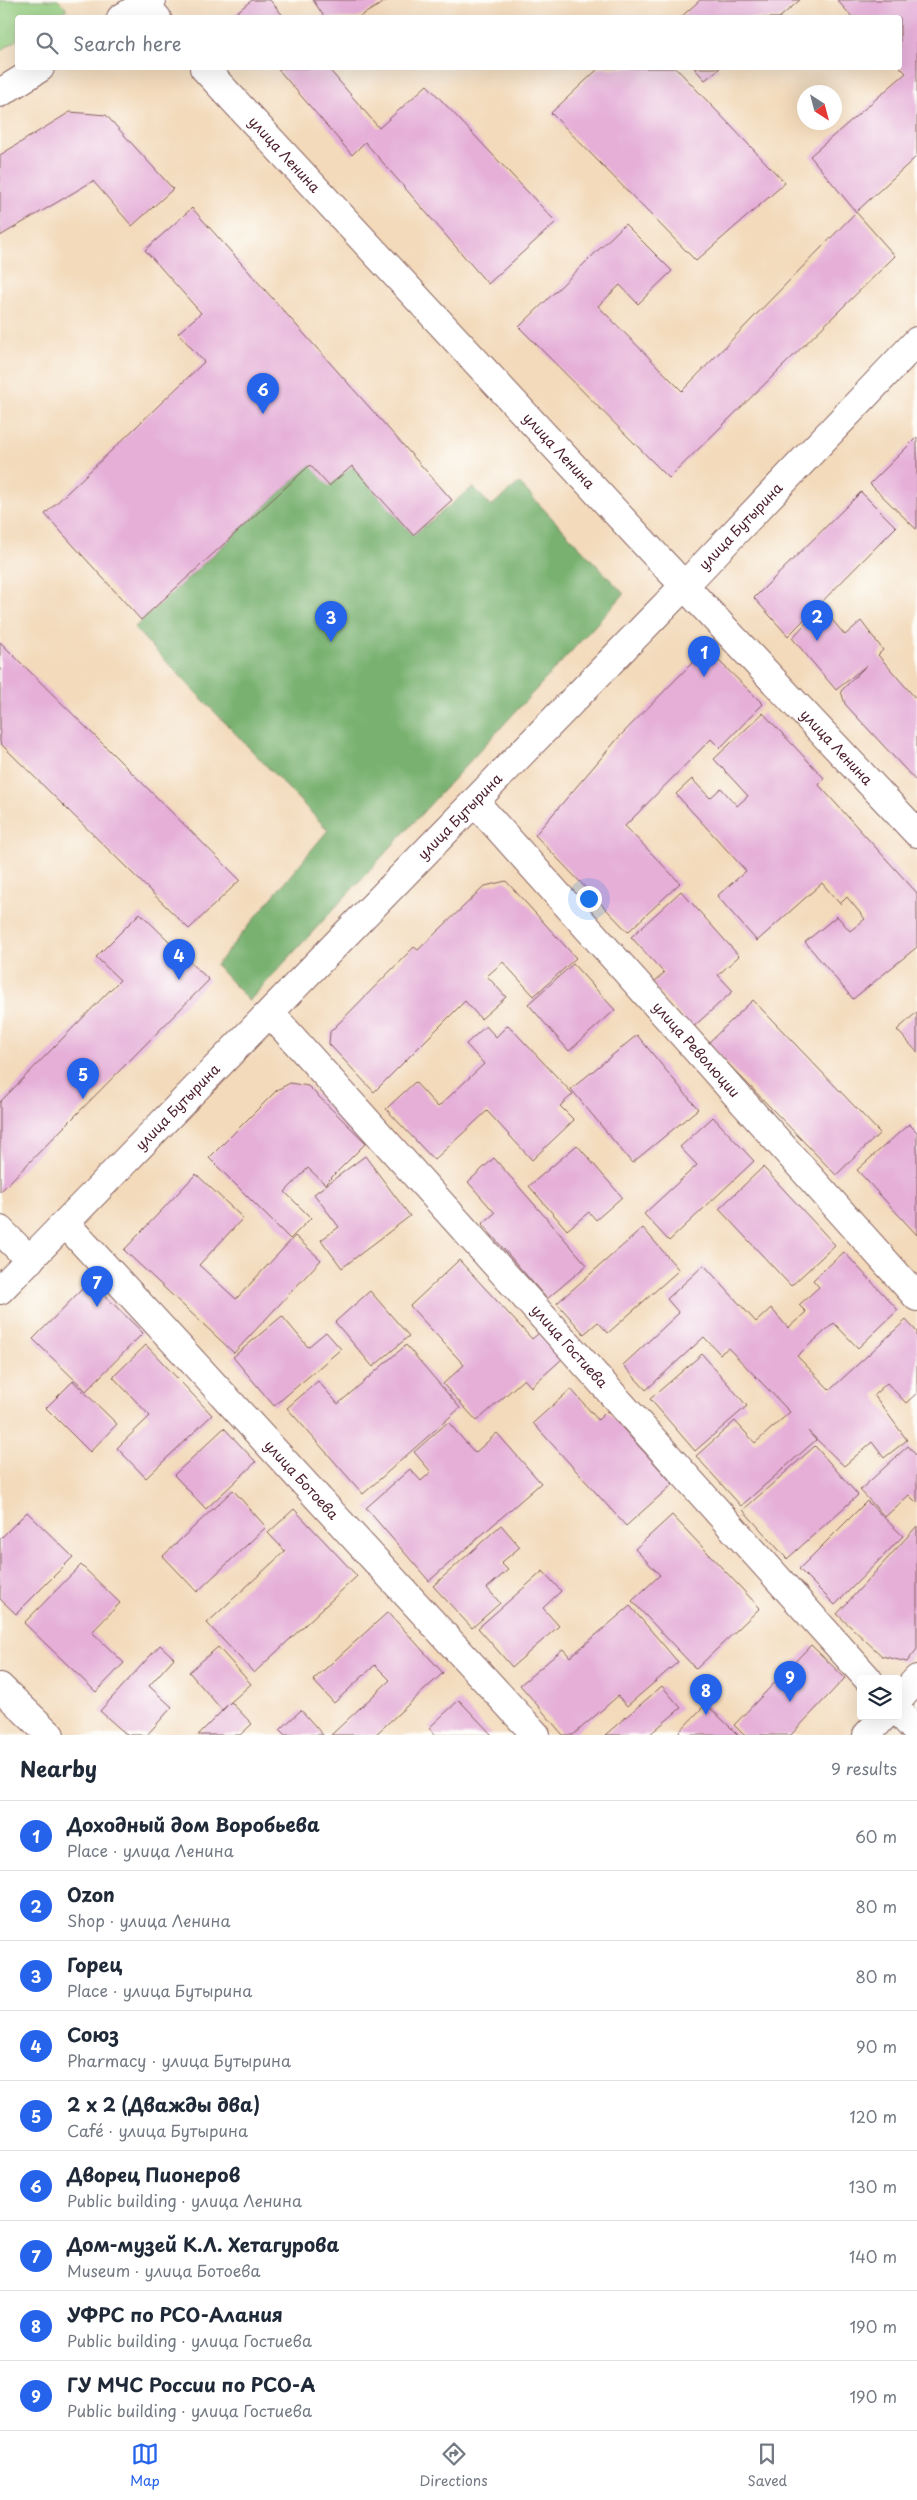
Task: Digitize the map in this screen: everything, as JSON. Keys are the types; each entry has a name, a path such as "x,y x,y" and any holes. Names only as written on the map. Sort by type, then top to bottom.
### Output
{"street":[{"path":"0,93 37,70"},
{"name":"улица Ленина","path":"206,70 685,586 917,832"},
{"name":"улица Бутырина","path":"0,1290 685,586 917,341"},
{"name":"улица Революции","path":"476,802 917,1297"},
{"name":"улица Гостиева","path":"270,1013 864,1675"},
{"name":"улица Ботоева","path":"66,1223 536,1735"},
{"path":"0,1230 30,1260"},
{"path":"902,1696 917,1679"},
{"path":"0,1688 50,1735"},
{"path":"902,1716 917,1732"},
{"path":"867,1735 880,1720"}],"green space":[{"path":"0,0 58,0 67,9 57,15 15,15 15,41 0,51"},
{"path":"310,465 352,466 413,535 473,487 491,506 519,483 624,594 249,1001 216,965 328,830 134,628"}],"building":[{"path":"252,0 270,0 282,15 233,15"},
{"path":"313,0 388,0 362,15 323,15"},
{"path":"700,0 800,0 782,15 683,15"},
{"path":"837,0 917,0 917,156 856,212 810,156 906,73 902,69 902,15 850,15"},
{"path":"279,70 330,70 379,128 427,85 556,222 488,284 365,142 352,155"},
{"path":"597,70 678,70 785,183 696,261 551,113"},
{"path":"696,70 718,70 705,80"},
{"path":"70,112 106,115 173,189 132,226 93,181 0,236 0,155"},
{"path":"192,208 452,500 413,535 352,466 329,486 310,465 141,620 45,514 204,362 178,333 201,313 145,250"},
{"path":"856,212 895,256 669,478 519,327 625,224 672,271 638,304 620,285 598,306 682,391"},
{"path":"917,437 917,527 916,529 870,484"},
{"path":"861,492 896,527 788,636 754,598"},
{"path":"821,607 845,635 861,621 883,650 878,655 917,700 917,782 845,704 841,691 867,665 836,690 792,638"},
{"path":"0,642 240,880 189,929 0,743"},
{"path":"696,659 719,661 763,704 720,748 711,739 625,826 680,883 628,932 535,835 620,736"},
{"path":"763,713 824,778 819,785 917,893 917,947 853,999 805,942 837,916 850,931 865,919 847,897 840,904 822,883 757,941 717,896 746,871 676,794 692,779 710,798 721,788 737,806 748,796 714,759"},
{"path":"506,881 576,958 534,996 503,962 487,976 506,997 481,1019 465,1001 374,1092 329,1044 330,1032 414,947 418,950 485,886"},
{"path":"681,891 739,956 718,975 733,991 692,1028 652,984 664,973 631,937"},
{"path":"140,913 209,980 0,1192 0,1102 120,980 96,957"},
{"path":"573,964 615,1010 569,1051 528,1004"},
{"path":"753,1000 880,1133 836,1175 708,1043"},
{"path":"917,1012 917,1052 897,1030"},
{"path":"508,1025 573,1094 560,1106 574,1120 532,1160 487,1111 434,1160 386,1109 415,1082 438,1107 484,1064 466,1044 486,1026 496,1037"},
{"path":"637,1035 698,1109 632,1163 571,1089"},
{"path":"290,1083 308,1086 366,1143 325,1184 308,1168 285,1192 311,1218 290,1239 209,1158 277,1090"},
{"path":"713,1117 754,1161 669,1241 644,1214 697,1165 680,1147"},
{"path":"909,1124 917,1132 917,1235 857,1170"},
{"path":"577,1145 622,1197 596,1220 589,1212 567,1230 529,1186"},
{"path":"365,1156 410,1216 342,1268 321,1240 339,1227 314,1194"},
{"path":"494,1158 587,1265 547,1299 482,1224 495,1213 468,1182"},
{"path":"763,1167 835,1245 791,1286 719,1209"},
{"path":"196,1174 243,1218 199,1265 236,1299 295,1236 321,1260 234,1353 124,1250"},
{"path":"643,1228 679,1270 608,1333 598,1322 584,1334 557,1303"},
{"path":"844,1252 898,1310 858,1348 834,1323 797,1356 830,1390 906,1320 917,1332 917,1393 906,1403 887,1383 874,1395 907,1440 884,1458 872,1442 844,1466 808,1431 816,1440 741,1506 696,1456 735,1421 755,1443 790,1412 728,1348 720,1354 704,1337 646,1390 623,1365 679,1313 667,1299 704,1265 756,1322 771,1308 788,1328 806,1312 799,1305 819,1287 813,1280"},
{"path":"459,1260 532,1339 539,1333 562,1359 531,1387 524,1379 477,1421 443,1384 464,1365 410,1306"},
{"path":"90,1281 143,1333 86,1391 33,1339"},
{"path":"370,1291 409,1336 373,1367 335,1322"},
{"path":"282,1316 308,1347 326,1332 341,1349 274,1406 233,1357"},
{"path":"146,1345 212,1415 146,1478 117,1448 150,1416 113,1377"},
{"path":"406,1345 460,1408 363,1494 287,1408 318,1381 338,1404"},
{"path":"702,1354 747,1406 695,1451 650,1399"},
{"path":"73,1381 117,1424 90,1452 46,1408"},
{"path":"571,1389 598,1420 607,1411 673,1484 626,1526 533,1423"},
{"path":"448,1422 475,1453 497,1433 541,1483 429,1581 366,1508 410,1469 421,1481 431,1472 414,1452"},
{"path":"224,1428 256,1462 206,1509 174,1475"},
{"path":"815,1446 858,1495 787,1559 743,1510"},
{"path":"908,1446 917,1456 917,1503 909,1495 885,1517 860,1490"},
{"path":"233,1490 266,1527 197,1592 163,1556"},
{"path":"867,1501 903,1536 835,1605 799,1569"},
{"path":"294,1509 357,1576 254,1673 207,1623 285,1551 268,1533"},
{"path":"27,1512 73,1557 16,1614 0,1599 0,1539"},
{"path":"672,1515 760,1608 696,1669 632,1601 660,1575 635,1549"},
{"path":"501,1525 520,1547 501,1563 508,1570 487,1588 500,1603 472,1628 433,1586"},
{"path":"917,1526 917,1649 907,1662 882,1656 837,1614"},
{"path":"81,1565 120,1603 92,1632 124,1663 96,1692 24,1623"},
{"path":"543,1571 561,1591 543,1608 559,1626 512,1667 478,1628"},
{"path":"630,1606 678,1662 627,1706 618,1696 573,1735 563,1735 520,1685 563,1649 570,1657"},
{"path":"388,1612 443,1673 375,1735 331,1735 390,1680 375,1665 334,1703 313,1680"},
{"path":"160,1645 174,1658 149,1686 172,1707 147,1735 127,1735 100,1711"},
{"path":"811,1645 845,1678 791,1735 744,1735 734,1725"},
{"path":"218,1647 251,1684 222,1710 189,1672"},
{"path":"662,1686 681,1708 649,1735 605,1735"},
{"path":"459,1700 492,1735 435,1735 429,1728"},
{"path":"231,1702 252,1724 240,1735 198,1735"},
{"path":"706,1704 730,1727 738,1735 676,1735"},
{"path":"301,1710 323,1735 285,1735 280,1730"}],"place":[{"name":"Дворец Пионеров","path":"263,414"},
{"name":"Ozon","path":"817,641"},
{"name":"Горец","path":"331,642"},
{"name":"Доходный дом Воробьева","path":"704,677"},
{"name":"Союз","path":"179,980"},
{"name":"2 х 2 (Дважды два)","path":"83,1099"},
{"name":"Дом-музей К.Л. Хетагурова","path":"97,1307"},
{"name":"ГУ МЧС России по РСО-А","path":"790,1702"},
{"name":"УФРС по РСО-Алания","path":"706,1715"}]}
